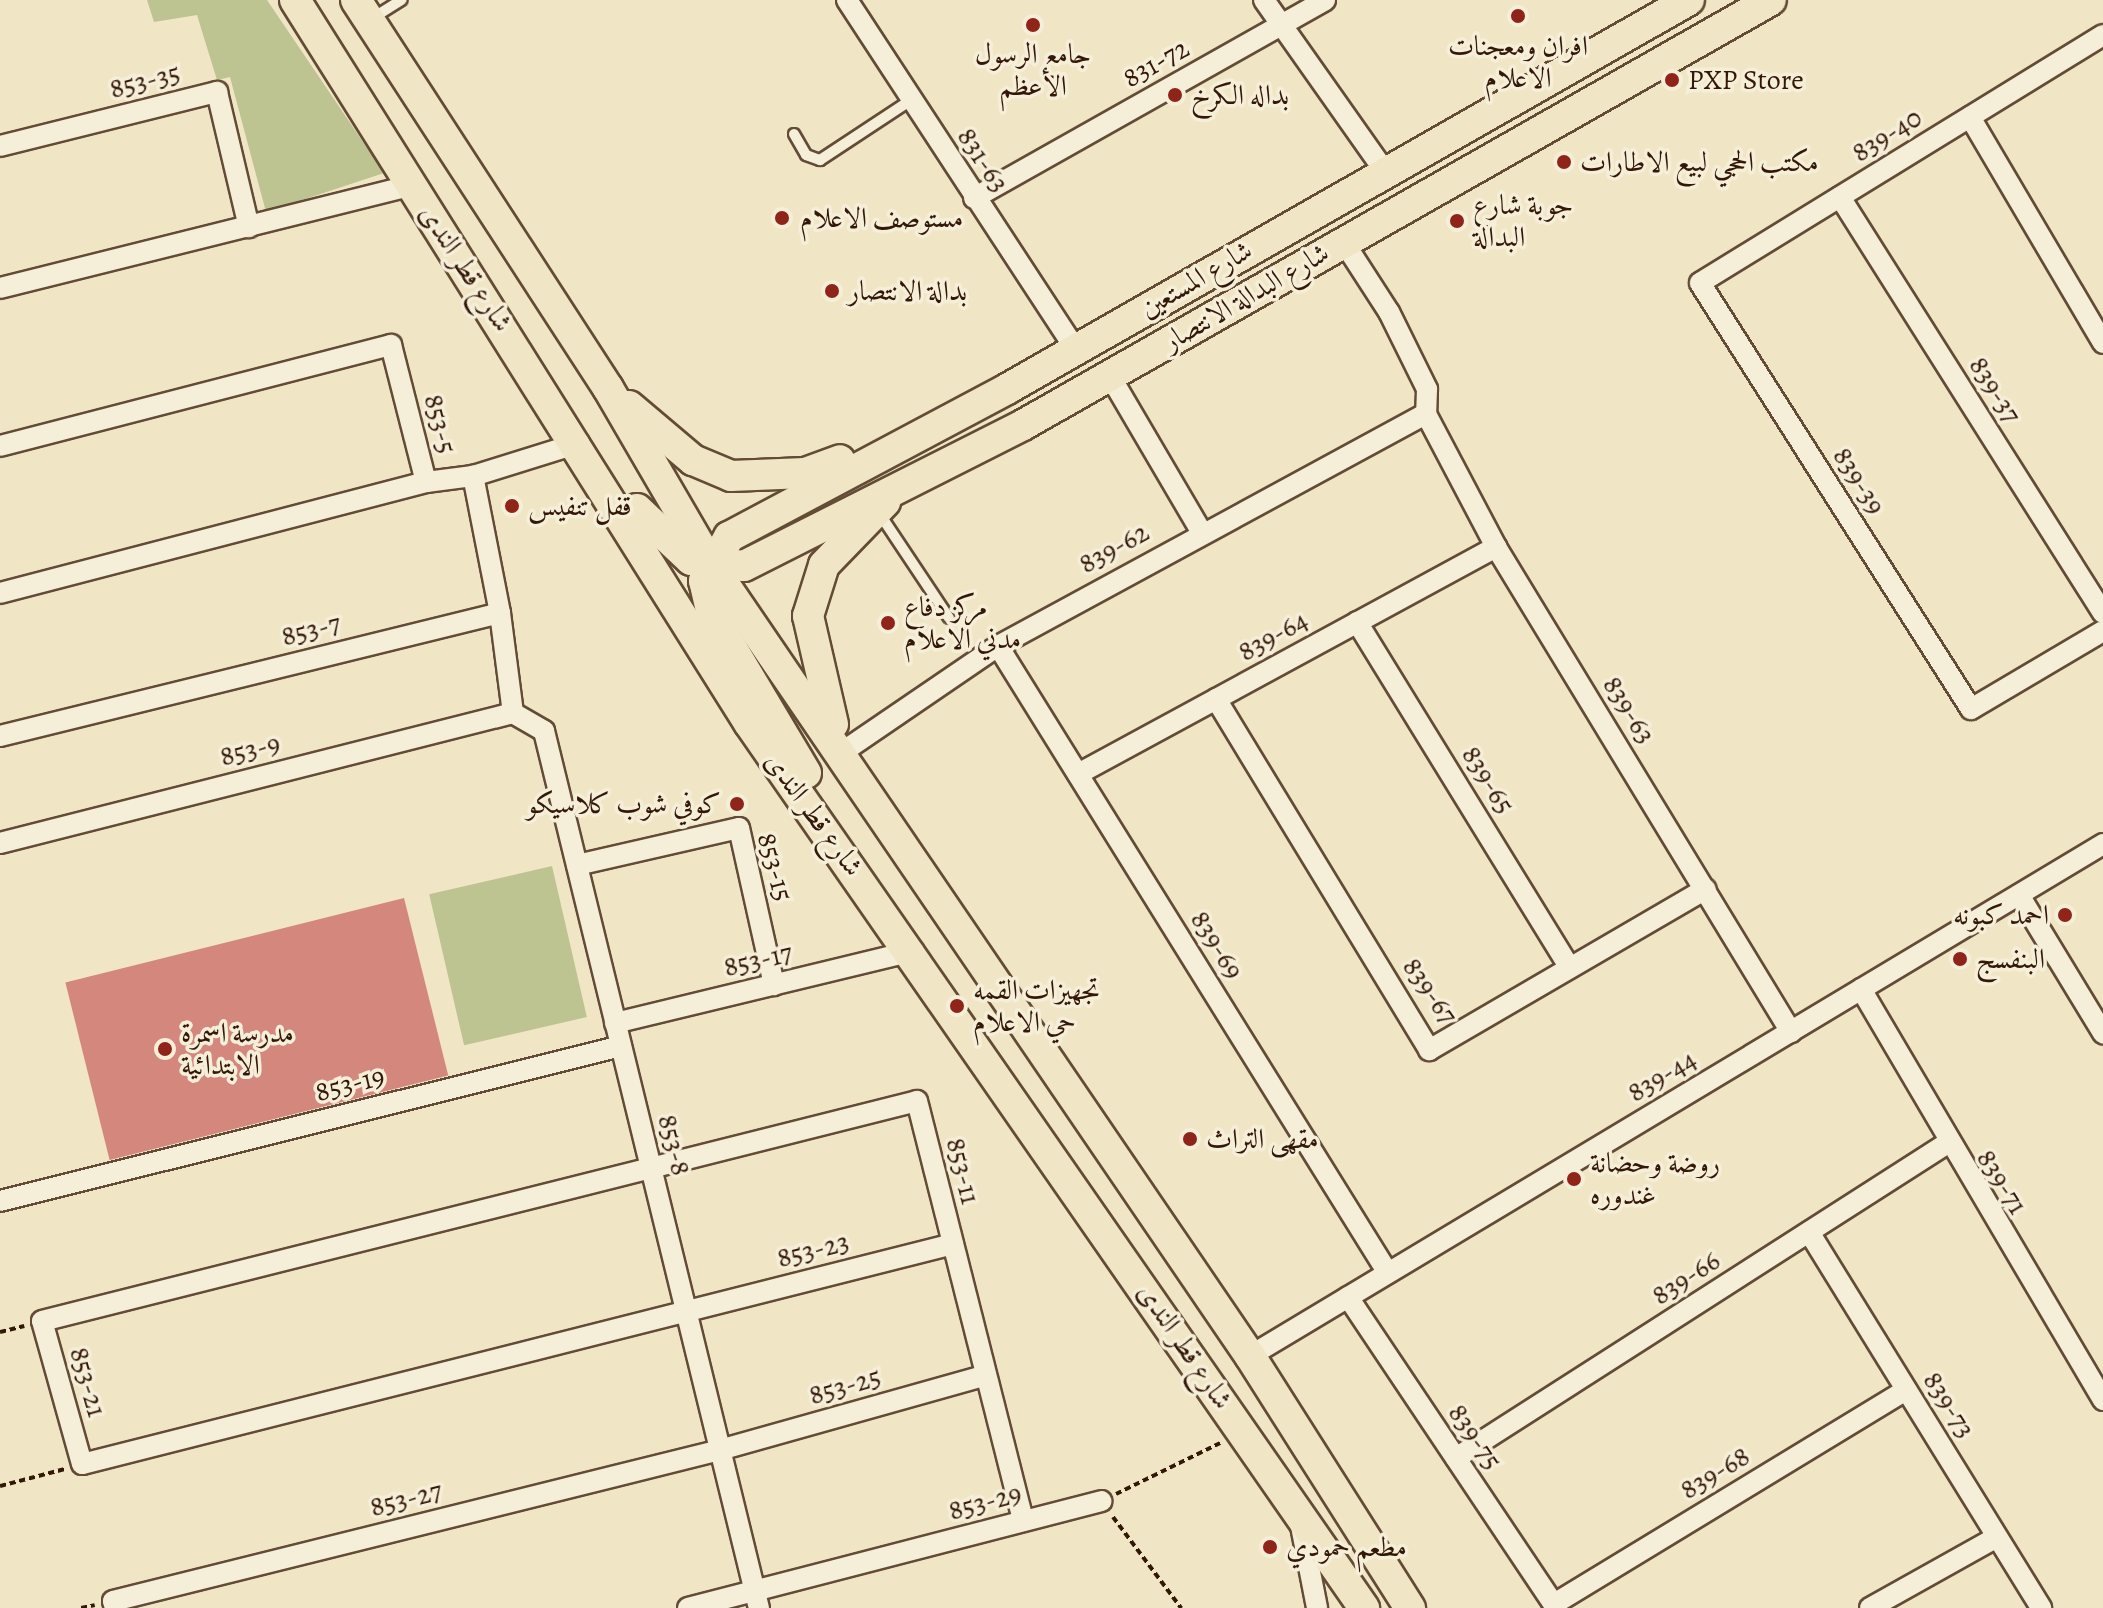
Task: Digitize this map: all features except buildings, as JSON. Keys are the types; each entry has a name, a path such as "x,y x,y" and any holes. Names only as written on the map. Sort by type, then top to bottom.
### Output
{"main road":[{"name":"شارع قطر الندى","path":"295,0 579,443 749,723 913,951 1364,1608"},
{"name":"شارع المستعين","path":"711,565 729,537 1007,389 1384,170 1689,0"},
{"name":"شارع البدالة الانتصار","path":"711,565 744,566 1023,425 1771,0"},
{"name":"شارع قطر الندى","path":"363,10 608,388 711,565 1250,1356 1410,1608"},
{"path":"608,388 693,460 731,476 805,473 950,418"},
{"path":"1007,389 1023,425"},
{"path":"579,443 670,548 711,565 704,581 712,615 913,951"},
{"path":"841,753 812,656 808,616 824,565 877,509 909,481"},
{"path":"1326,1479 1311,1496 1301,1516 1348,1514"}],"street":[{"name":"831-63","path":"847,0 1075,348"},
{"path":"1264,0 1384,170"},
{"name":"831-72","path":"974,198 1325,0"},
{"name":"839-40","path":"1700,283 2102,38"},
{"name":"853-35","path":"0,146 217,92 249,227"},
{"path":"1970,117 2103,343"},
{"path":"0,288 413,185"},
{"name":"839-37","path":"1840,197 2103,613"},
{"name":"839-63","path":"1343,241 1420,376 1426,414 1496,547 1791,1032"},
{"name":"839-39","path":"1700,283 1971,709 2103,631"},
{"name":"853-5","path":"0,446 391,345 426,482 0,593"},
{"path":"1110,376 1201,531"},
{"name":"839-62","path":"841,753 998,646 1201,531 1426,414"},
{"path":"426,482 473,476 579,443"},
{"path":"473,476 500,613 513,713"},
{"name":"839-64","path":"1078,774 1496,547"},
{"name":"853-7","path":"0,736 500,613"},
{"name":"839-65","path":"1357,622 1570,968"},
{"name":"839-69","path":"998,646 1388,1273"},
{"name":"839-67","path":"1216,699 1429,1050 1706,889"},
{"name":"853-9","path":"0,843 513,713"},
{"name":"853-8","path":"513,713 544,731 756,1599"},
{"name":"853-15","path":"577,865 739,828 774,985"},
{"name":"839-44","path":"1250,1356 2103,844"},
{"path":"2019,895 2103,1033"},
{"name":"853-17","path":"615,1023 913,951"},
{"name":"839-71","path":"1861,989 1946,1144 2103,1400"},
{"name":"853-19","path":"0,1201 621,1046"},
{"name":"853-11","path":"651,1169 917,1101 1023,1521"},
{"name":"839-66","path":"1456,1458 1946,1144"},
{"name":"853-21","path":"82,1464 42,1321 651,1169"},
{"name":"839-73","path":"1809,1232 2041,1608"},
{"name":"853-23","path":"686,1310 953,1244"},
{"name":"839-75","path":"1348,1297 1555,1606"},
{"path":"82,1464 686,1310"},
{"name":"853-25","path":"720,1450 986,1375"},
{"name":"839-68","path":"1555,1606 1906,1390"},
{"name":"853-27","path":"115,1608 113,1601 720,1450"},
{"name":"853-29","path":"756,1599 1101,1501"},
{"path":"1301,1516 1317,1608"},
{"path":"1870,1608 1997,1537"},
{"path":"688,1608 756,1599"}],"lane":[{"path":"363,10 401,0"},
{"path":"794,134 806,155 820,160 911,100"},
{"path":"877,509 949,618"}],"path":[{"path":"1181,1608 1101,1501 1244,1432"},
{"path":"0,1486 82,1464"}],"green space":[{"path":"147,0 267,0 384,173 266,212 230,77 217,80 197,15 154,22"},
{"path":"552,866 587,1017 464,1045 429,894"}],"place":[{"name":"افران ومعجنات الاعلام","path":"1518,16"},
{"name":"جامع الرسول الأعظم","path":"1033,25"},
{"name":"PXP Store","path":"1672,80"},
{"name":"بداله الكرخ","path":"1175,95"},
{"name":"مكتب الحجي لبيع الاطارات","path":"1564,162"},
{"name":"مستوصف الاعلام","path":"782,218"},
{"name":"جوبة شارع البدالة","path":"1457,221"},
{"name":"بدالة الانتصار","path":"832,291"},
{"name":"قفل تنفيس","path":"512,506"},
{"name":"مركز دفاع مدني الاعلام","path":"888,623"},
{"name":"كوفي شوب كلاسيكو","path":"737,804"},
{"name":"احمد كبونه","path":"2065,915"},
{"name":"البنفسج","path":"1960,959"},
{"name":"تجهيزات القمه حي الاعلام","path":"957,1006"},
{"name":"مدرسة اسمرة الابتدائية","path":"165,1049"},
{"name":"مقهى التراث","path":"1190,1139"},
{"name":"روضة وحضانة غندوره","path":"1574,1179"},
{"name":"مطعم حمودي","path":"1270,1547"}]}
